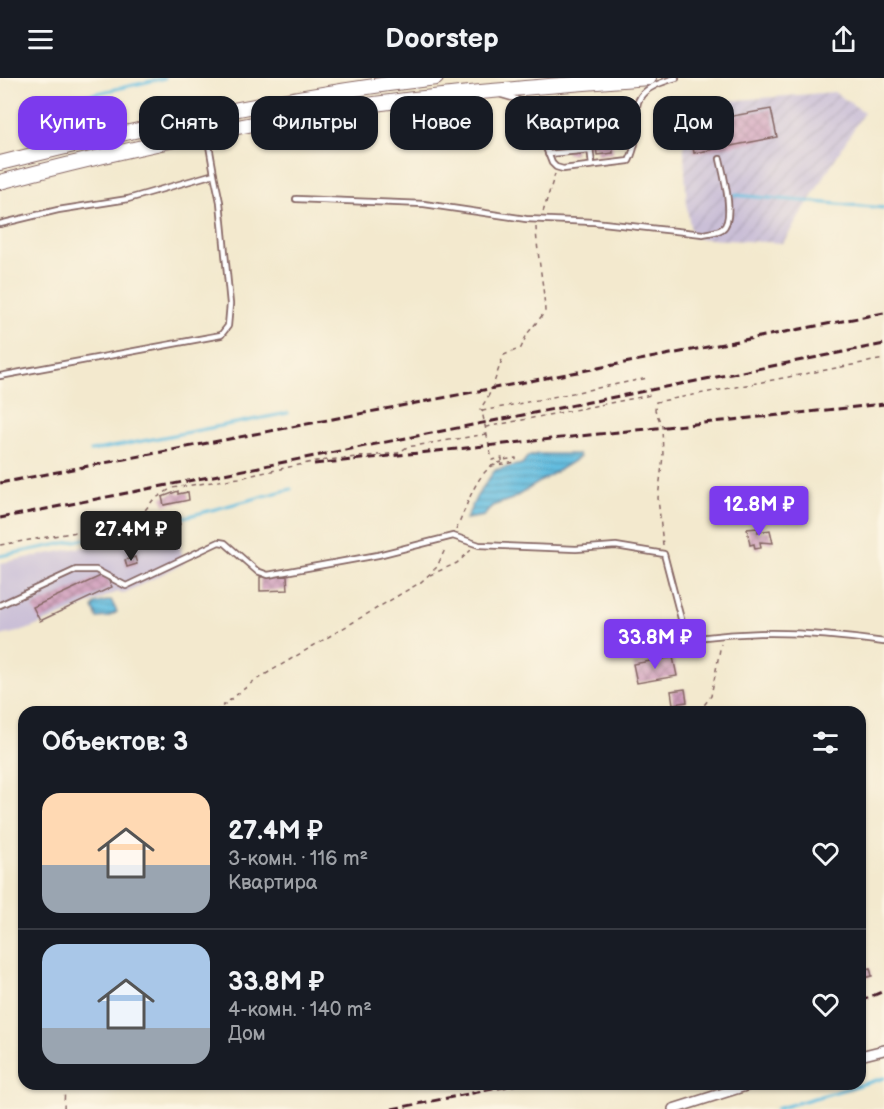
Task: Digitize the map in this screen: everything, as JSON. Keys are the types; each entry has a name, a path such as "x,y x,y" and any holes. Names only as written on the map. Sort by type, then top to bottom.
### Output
{"main road":[{"path":"0,163 203,115 322,94 436,78"},
{"path":"239,127 346,108 484,91 649,78"},
{"path":"0,182 139,147"}],"street":[{"path":"866,1054 884,1050"},
{"path":"673,1109 733,1090"}],"lane":[{"path":"639,96 649,87 676,78"},
{"path":"484,91 505,97"},
{"path":"0,376 221,335 228,326 230,304 220,202 210,150"},
{"path":"546,150 556,167 629,161 634,150"},
{"path":"548,154 590,150 592,165"},
{"path":"296,199 424,204 538,219 682,233 721,230 726,225 728,201 720,159"},
{"path":"0,224 58,210 128,200 214,174"},
{"path":"0,605 76,570 96,570 126,585 219,542 225,543 257,571 268,575 378,555 453,536 479,545 576,549 616,546 664,554 686,638"},
{"path":"636,649 722,633 831,634 884,642"}],"path":[{"path":"490,466 516,462 516,458 492,460 483,412 480,409 492,393 495,375 504,355 520,348 527,334 545,312 545,287 538,264 536,225 547,207 556,167"},
{"path":"664,554 658,498 663,456 662,426 654,408 656,402 884,359"},
{"path":"483,412 648,378"},
{"path":"486,427 651,395"},
{"path":"136,522 153,500 171,488 238,478 317,461 398,453 407,447 487,434"},
{"path":"453,536 483,473 490,466 502,460"},
{"path":"0,545 169,515 178,518 181,528"},
{"path":"429,576 439,574 457,563 479,545"},
{"path":"222,706 246,687 429,576 437,567 442,552"},
{"path":"704,706 711,696 716,681 722,633"},
{"path":"64,1109 65,1090"}],"shaded area":[{"path":"834,92 864,112 783,243 692,238 687,208 684,150 734,150 734,100"},
{"path":"176,529 184,563 122,594 117,592 26,630 0,636 0,563"}],"water":[{"path":"578,454 580,457 512,499 492,506 484,516 466,519 477,496 495,470 522,464 528,456"},
{"path":"111,600 117,612 108,617 97,618 93,607 95,604"}],"building":[{"path":"771,109 777,137 734,145 734,116"},
{"path":"567,150 575,150 575,153 567,154"},
{"path":"596,150 613,150 613,153 597,155"},
{"path":"693,150 710,150 694,153"},
{"path":"178,491 178,494 188,492 189,500 164,505 162,497"},
{"path":"758,528 758,532 770,530 773,543 760,542 761,548 755,549 754,544 750,545 747,529"},
{"path":"135,557 137,564 127,567 125,560"},
{"path":"105,574 112,587 40,621 33,607"},
{"path":"287,576 288,590 260,591 260,577"},
{"path":"673,657 677,676 637,683 633,664"},
{"path":"685,689 687,702 673,704 671,691"},
{"path":"870,968 872,976 866,978 866,969"}],"waterway":[{"path":"84,96 165,78"},
{"path":"734,195 884,208"},
{"path":"91,451 288,413"},
{"path":"0,556 155,525 291,489"},
{"path":"866,1083 884,1078"},
{"path":"776,1109 842,1090"}],"railway":[{"path":"0,483 884,313"},
{"path":"0,518 884,344"},
{"path":"314,464 884,404"},
{"path":"866,998 884,991"},
{"path":"392,1109 488,1090"}]}
